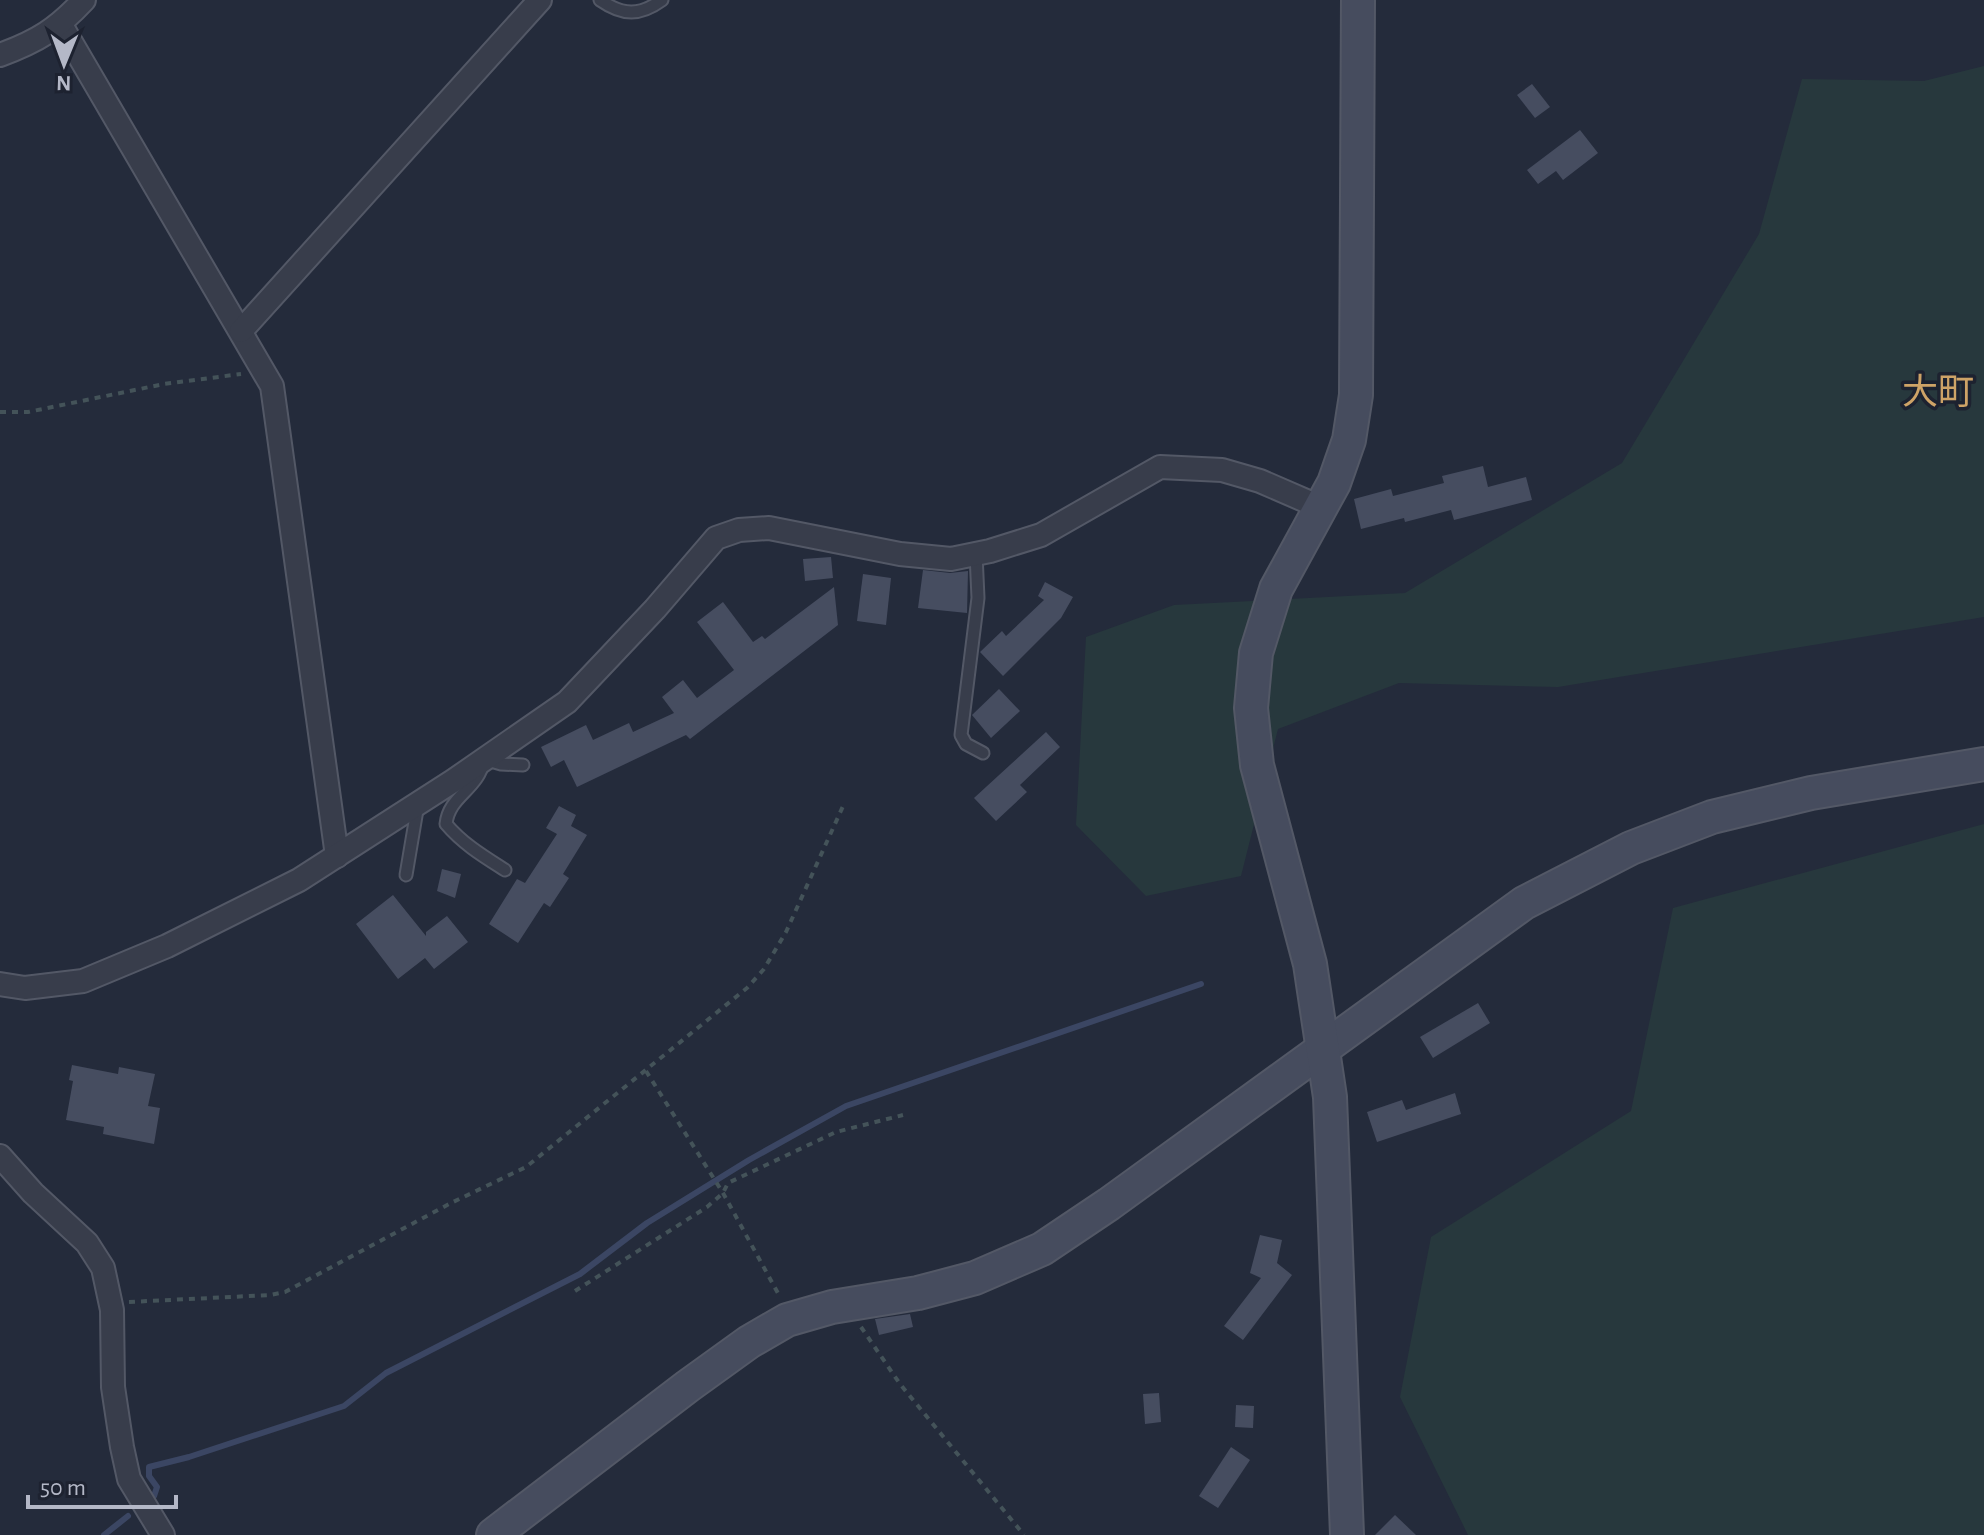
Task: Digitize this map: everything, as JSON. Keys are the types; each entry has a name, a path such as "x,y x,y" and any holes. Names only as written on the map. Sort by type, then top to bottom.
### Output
{"street":[{"path":"0,55 34,42 61,25 84,0"},
{"path":"241,331 540,0"},
{"path":"1347,1535 1330,1097 1310,964 1257,765 1251,708 1256,653 1276,589 1334,483 1349,440 1356,395 1358,0"},
{"path":"61,25 272,386 337,856"},
{"path":"0,984 25,988 83,981 180,939 299,880 567,702 655,609 716,538 739,530 769,528 900,554 951,559 1041,535 1160,467 1222,470 1260,481 1320,507"},
{"path":"493,1535 700,1377 749,1342 787,1320 975,1278 1042,1249 1109,1204 1524,903 1631,848 1712,817 1811,793 1984,764"},
{"path":"0,1156 33,1193 87,1243 103,1268 111,1303 113,1387 129,1479 163,1535"}],"lane":[{"path":"600,0 628,12 646,12 662,0"},
{"path":"976,554 978,598 961,735 966,744 983,753"},
{"path":"505,870 469,848 446,824 447,812 481,775 484,759 523,765"},
{"path":"406,875 418,803"}],"path":[{"path":"0,412 28,412 164,384 264,371"},
{"path":"111,1303 285,1292 451,1203 526,1167 747,988 764,969 786,932 844,804"},
{"path":"646,1071 723,1193 780,1298 787,1320"},
{"path":"575,1291 695,1215 723,1193 728,1183 836,1132 903,1115"},
{"path":"846,1305 900,1384 1024,1535"}],"shaded area":[{"path":"1984,66 1984,617 1558,687 1399,683 1278,729 1241,876 1146,896 1076,825 1086,637 1174,605 1405,593 1622,463 1759,234 1802,79 1924,81"},
{"path":"1984,824 1984,1535 1468,1535 1400,1397 1431,1237 1631,1111 1673,908"}],"building":[{"path":"1532,84 1550,107 1535,118 1517,95"},
{"path":"1580,130 1598,153 1563,180 1556,171 1538,184 1527,170"},
{"path":"1483,466 1488,487 1526,477 1532,500 1454,520 1451,510 1361,529 1354,499 1391,489 1393,496 1444,483 1442,476"},
{"path":"831,557 833,578 805,581 803,559"},
{"path":"923,570 968,571 967,613 918,608"},
{"path":"863,574 891,578 886,625 857,621"},
{"path":"1045,582 1073,597 1061,618 1003,676 980,652 1002,631 1006,636 1044,600 1038,596"},
{"path":"834,587 838,625 690,739 686,735 577,787 564,760 551,767 541,747 586,725 593,740 629,723 633,732 674,713 662,697 683,680 697,698 734,670 697,622 723,602 753,642 762,636 765,639"},
{"path":"999,689 1020,711 991,738 972,715"},
{"path":"1046,732 1060,747 1020,785 1027,792 996,821 974,798"},
{"path":"559,806 576,815 571,826 587,835 563,874 569,878 550,907 544,903 518,943 489,924 517,879 525,883 557,834 546,828"},
{"path":"442,869 461,874 455,898 437,891"},
{"path":"393,895 426,936 426,932 447,916 468,942 434,969 425,958 398,979 356,924"},
{"path":"1478,1003 1490,1023 1433,1058 1420,1037"},
{"path":"72,1065 118,1074 119,1067 155,1074 148,1106 160,1108 154,1144 103,1134 104,1127 66,1120 73,1081 69,1080"},
{"path":"1455,1093 1461,1114 1377,1142 1367,1112 1402,1100 1406,1110"},
{"path":"1260,1235 1282,1240 1277,1263 1292,1275 1243,1340 1224,1326 1261,1278 1250,1273"},
{"path":"910,1314 913,1327 879,1335 875,1319"},
{"path":"1159,1393 1161,1422 1145,1424 1143,1394"},
{"path":"1236,1405 1254,1406 1253,1428 1235,1427"},
{"path":"1231,1447 1250,1460 1218,1508 1199,1496"},
{"path":"1395,1515 1416,1535 1375,1535"}],"waterway":[{"path":"154,1496 157,1487 149,1476 149,1467 344,1406 386,1373 580,1274 647,1223 749,1160 846,1106 1201,984"},
{"path":"104,1535 128,1516"}],"district":[{"name":"大町","path":"1938,391"}]}
